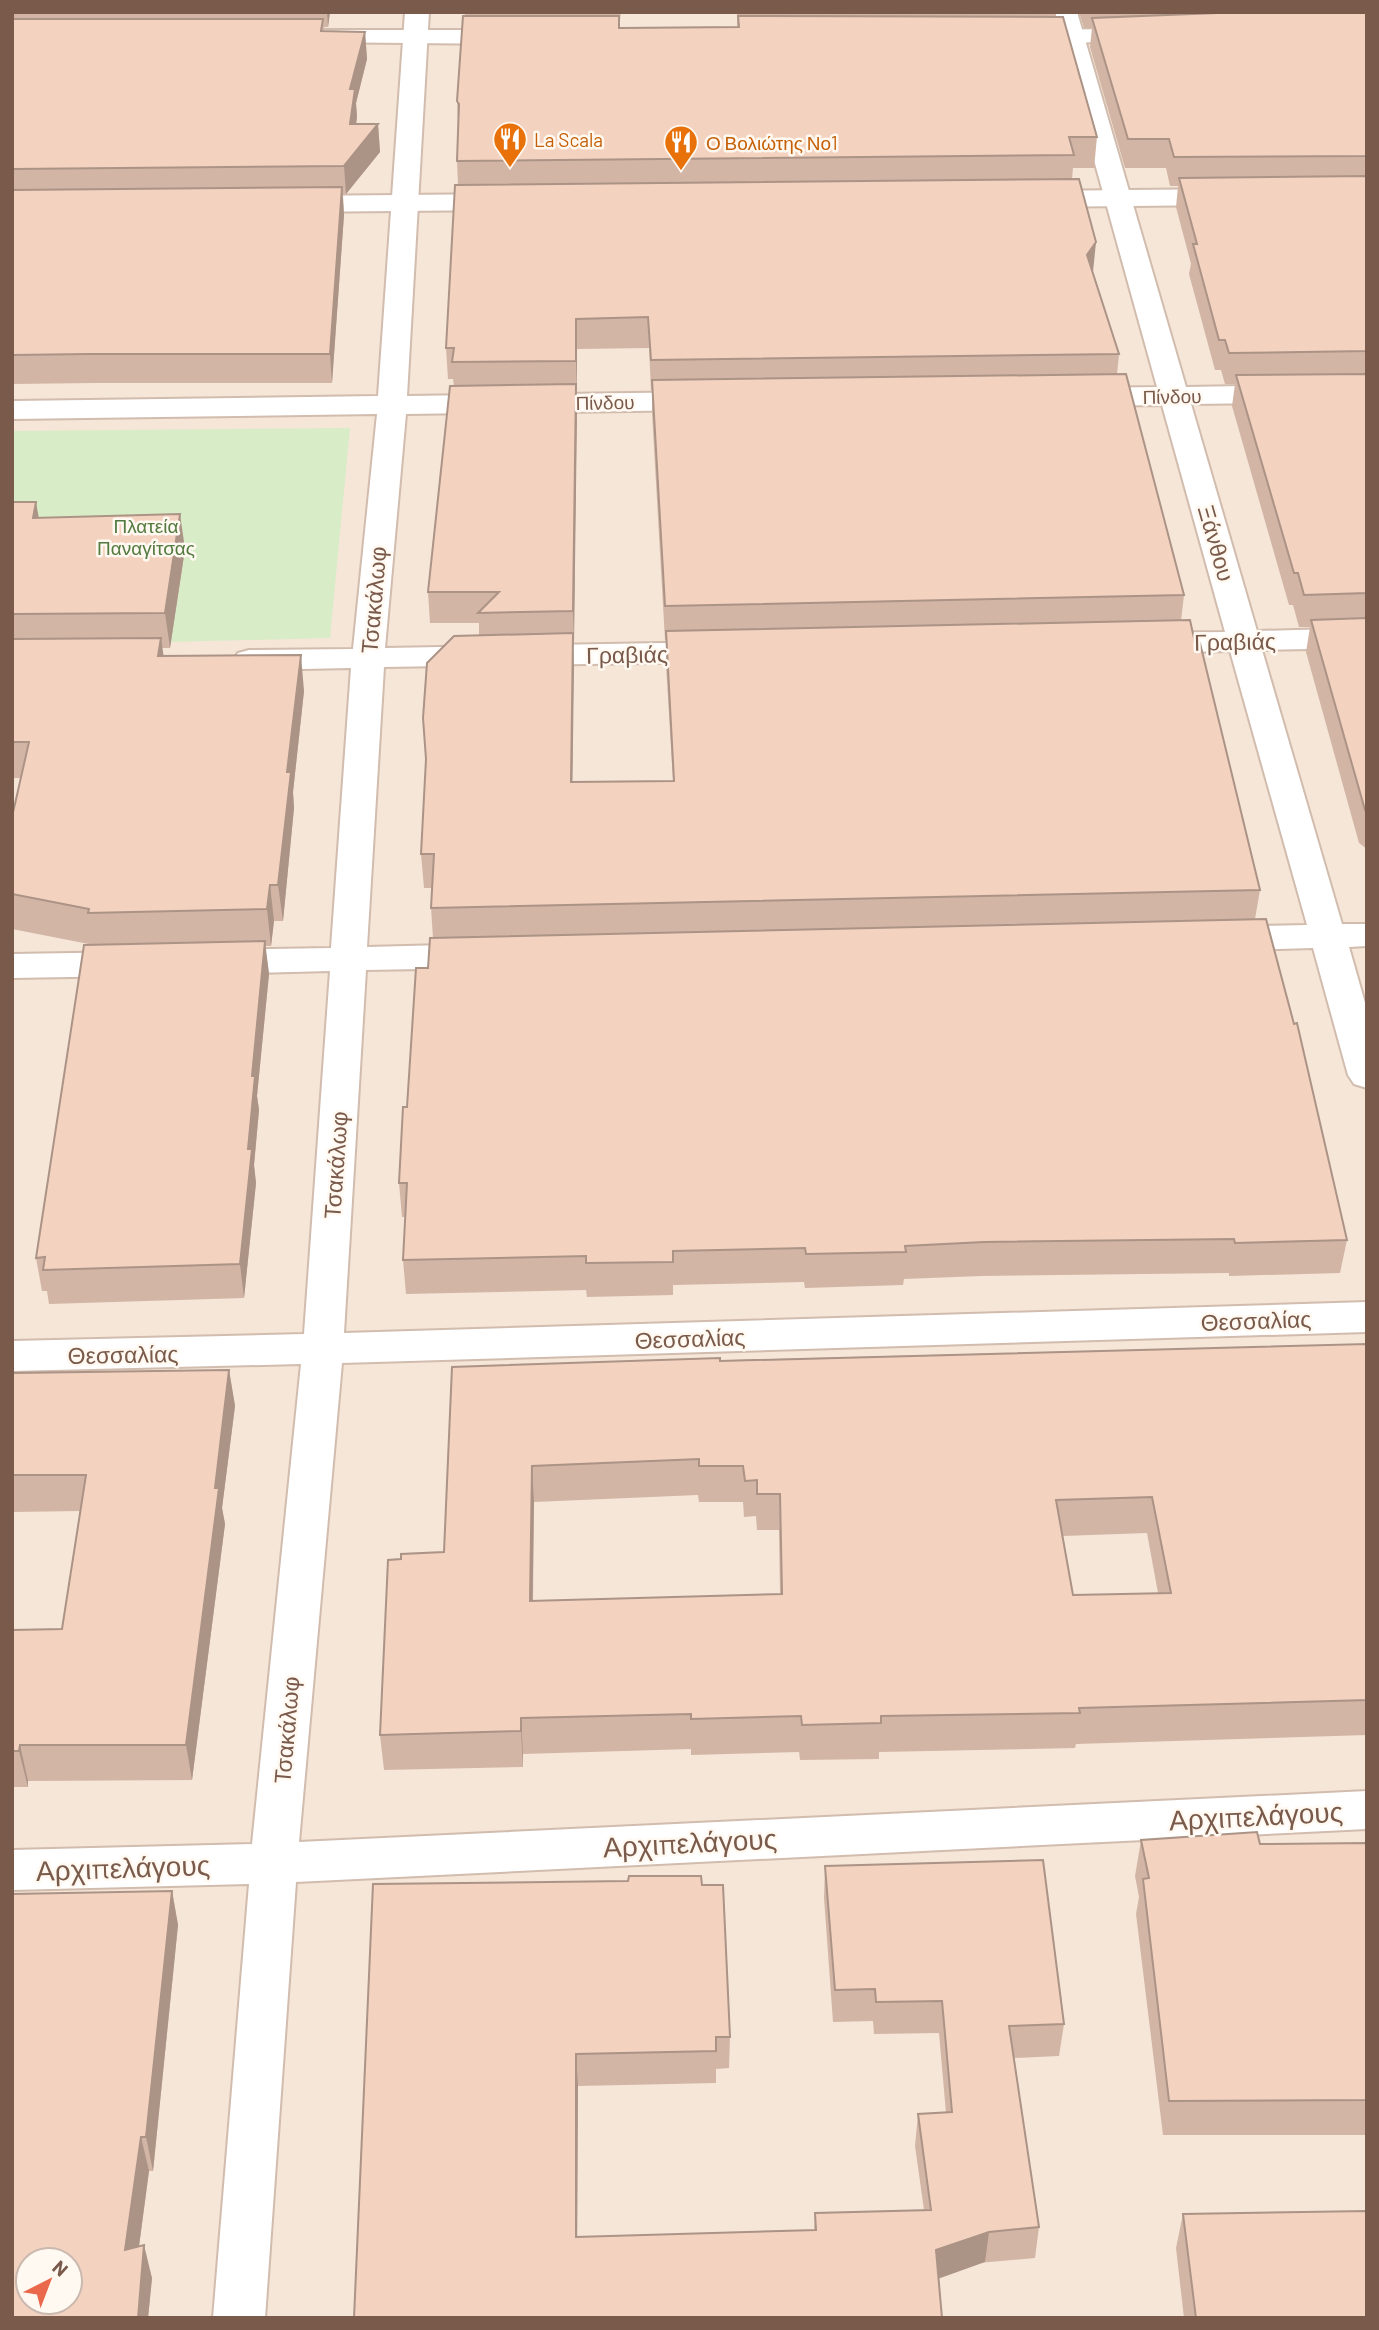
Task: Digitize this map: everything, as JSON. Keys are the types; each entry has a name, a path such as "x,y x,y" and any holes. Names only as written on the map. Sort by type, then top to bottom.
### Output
{"street":[{"path":"289,37 416,24 541,37"},
{"name":"Τσακάλωφ","path":"239,2318 274,1863 323,1349 368,659 392,405 416,24"},
{"path":"988,38 1069,25 1166,34"},
{"name":"Ξάνθου","path":"1069,25 1367,1075"},
{"path":"1006,199 1247,197"},
{"path":"270,204 531,202"},
{"name":"Πίνδου","path":"1052,398 1367,393"},
{"name":"Πίνδου","path":"12,410 736,401"},
{"name":"Γραβιάς","path":"1105,644 1367,638"},
{"name":"Γραβιάς","path":"217,661 743,652"},
{"path":"1188,939 1367,935"},
{"path":"12,966 516,956"},
{"name":"Θεσσαλίας","path":"12,1356 1367,1317"},
{"name":"Αρχιπελάγους","path":"12,1870 274,1863 1367,1810"}],"shaded area":[{"path":"12,12 1367,12 1367,2318 12,2318"}],"green space":[{"name":"Πλατεία Παναγίτσας","path":"350,428 330,638 12,646 12,431"}],"building":[{"path":"1243,12 1367,12 1367,156 1174,157 1169,139 1128,139 1092,18"},
{"path":"463,16 619,16 619,28 739,27 738,16 1063,17 1097,137 1069,137 1074,155 457,161 457,101"},
{"path":"12,19 323,19 321,31 365,32 350,89 355,89 350,124 378,124 344,166 12,169"},
{"path":"1367,176 1367,351 1229,353 1225,340 1219,340 1193,244 1197,244 1179,178"},
{"path":"1079,179 1096,242 1087,255 1119,354 651,360 648,317 576,319 576,361 452,362 454,348 446,348 455,185"},
{"path":"342,187 330,354 12,355 12,190"},
{"path":"1126,374 1184,595 665,606 652,380"},
{"path":"1367,374 1367,593 1304,595 1298,573 1294,573 1236,375"},
{"path":"576,384 573,611 478,613 499,592 428,592 450,386"},
{"path":"12,502 36,502 33,518 180,514 165,613 12,614"},
{"path":"1367,618 1367,812 1311,620"},
{"path":"1190,620 1195,643 1200,643 1260,890 431,908 434,854 421,854 426,759 423,718 427,663 454,636 573,633 571,782 674,781 666,631"},
{"path":"161,638 158,656 301,655 287,772 291,772 278,885 270,885 267,909 88,913 89,909 12,894 12,817 29,742 12,742 12,639"},
{"path":"1266,919 1294,1024 1297,1023 1347,1240 1235,1243 1234,1239 984,1242 905,1246 906,1252 806,1254 805,1248 673,1251 673,1262 586,1263 586,1256 403,1260 407,1183 399,1183 403,1107 407,1107 416,968 428,968 430,938"},
{"path":"265,941 252,1076 255,1076 248,1149 252,1149 240,1264 43,1270 45,1257 36,1258 84,945"},
{"path":"1367,1344 1367,1700 1079,1708 1080,1713 881,1716 881,1723 802,1725 801,1716 691,1719 691,1714 521,1718 521,1731 380,1735 388,1560 401,1559 401,1554 444,1552 452,1367 720,1358 720,1361","holes":["699,1459 699,1466 743,1466 745,1481 757,1480 757,1494 780,1494 782,1594 530,1601 532,1466","1152,1497 1171,1593 1073,1595 1056,1500"]},
{"path":"229,1370 215,1488 219,1488 186,1745 20,1745 19,1751 12,1751 12,1630 62,1629 86,1475 12,1475 12,1373"},
{"path":"1257,1832 1260,1844 1367,1843 1367,2100 1169,2101 1143,1879 1149,1878 1141,1840"},
{"path":"1043,1860 1064,2024 1009,2026 1039,2227 989,2232 936,2250 942,2318 354,2318 373,1884 628,1881 629,1876 701,1876 702,1885 723,1885 730,2037 716,2037 716,2051 576,2054 576,2237 816,2230 815,2213 931,2210 918,2114 952,2112 942,2001 876,2002 875,1989 835,1990 825,1866"},
{"path":"172,1891 146,2137 141,2137 125,2250 144,2245 138,2318 12,2318 12,1894"},
{"path":"1367,2211 1367,2318 1196,2318 1183,2214"}],"place":[{"name":"La Scala","path":"510,169"},
{"name":"Ο Βολιώτης Νο1","path":"681,172"}]}
